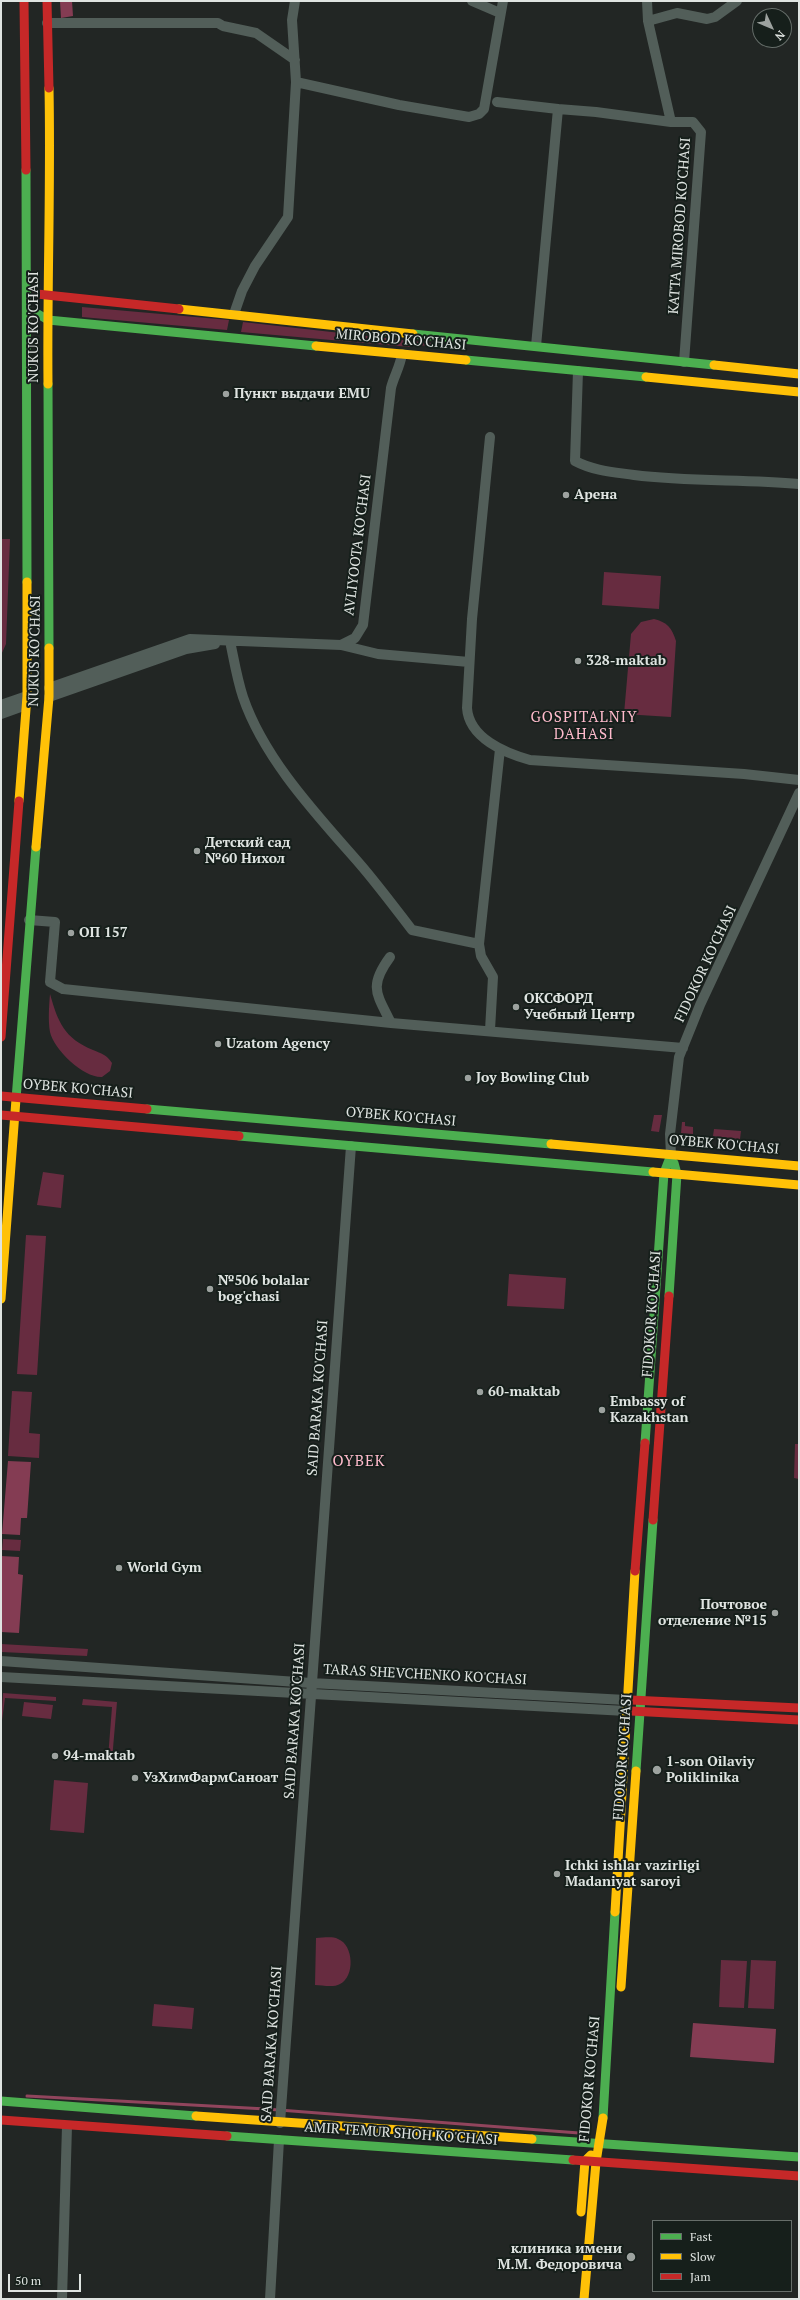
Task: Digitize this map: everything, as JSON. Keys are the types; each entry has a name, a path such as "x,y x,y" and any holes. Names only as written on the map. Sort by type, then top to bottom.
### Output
{"main road":[{"name":"NUKUS KO'CHASI","path":"1,1037 38,695 28,309 24,1"},
{"name":"NUKUS KO'CHASI","path":"1,1299 29,920 38,695 48,320 50,160 47,1"},
{"name":"MIROBOD KO'CHASI","path":"28,294 234,314 799,374"},
{"path":"28,309 48,295"},
{"name":"MIROBOD KO'CHASI","path":"28,309 48,320 799,392"},
{"path":"502,364 498,358 498,352 505,343"},
{"name":"OYBEK KO'CHASI","path":"1,1096 799,1166"},
{"path":"1,1115 799,1185"},
{"name":"FIDOKOR KO'CHASI","path":"605,2143 604,2110 626,1700 664,1173 671,1155"},
{"name":"FIDOKOR KO'CHASI","path":"620,1998 676,1174 671,1155"},
{"name":"TARAS SHEVCHENKO KO'CHASI","path":"626,1700 799,1708"},
{"name":"TARAS SHEVCHENKO KO'CHASI","path":"626,1711 799,1720"},
{"name":"FIDOKOR KO'CHASI","path":"596,2162 605,2143 617,2054"},
{"name":"AMIR TEMUR SHOH KO'CHASI","path":"1,2101 280,2123 605,2143 799,2157"},
{"path":"67,2126 68,2106"},
{"name":"AMIR TEMUR SHOH KO'CHASI","path":"1,2120 67,2126 799,2176"},
{"name":"SAID BARAKA KO'CHASI","path":"279,2140 280,2123"},
{"path":"580,2225 585,2161 605,2143"},
{"path":"584,2299 596,2162"},
{"path":"575,2299 579,2247"}],"street":[{"path":"234,314 242,291 256,266 288,217 296,82 292,20 295,1"},
{"path":"472,1 500,13"},
{"path":"296,82 399,105 469,117 478,114 484,109 503,1"},
{"name":"KATTA MIROBOD KO'CHASI","path":"647,1 648,21 671,122 693,122 700,128 702,137 684,362"},
{"path":"648,21 676,13 707,19 715,17 736,1"},
{"path":"47,23 218,23 223,26 256,33 295,60"},
{"path":"497,102 558,110 596,112 671,122"},
{"path":"536,346 558,110"},
{"name":"AVLIYOOTA KO'CHASI","path":"341,645 355,638 363,625 391,388 394,378 400,368 402,354"},
{"path":"578,371 575,461 600,471 646,476 693,480 760,480 799,484"},
{"path":"490,437 469,662 467,708 470,721 478,733 500,749 520,757 540,761 744,774 799,780"},
{"path":"363,625 364,641 367,648 373,652"},
{"path":"230,641 243,697 255,726 275,759 310,808 361,865 412,930 479,944"},
{"path":"1,705 186,649 230,641 341,645 373,652 469,662"},
{"path":"1,714 38,695"},
{"path":"490,1030 493,977 481,956 479,944 500,749"},
{"name":"FIDOKOR KO'CHASI","path":"671,1155 670,1134 679,1057 700,1005 799,793"},
{"path":"29,920 55,922 50,982 63,989 391,1023 490,1030 683,1048"},
{"path":"390,957 380,970 377,989 379,1002 391,1023"},
{"name":"SAID BARAKA KO'CHASI","path":"280,2123 351,1146"},
{"name":"TARAS SHEVCHENKO KO'CHASI","path":"1,1661 311,1683 626,1700"},
{"name":"TARAS SHEVCHENKO KO'CHASI","path":"1,1677 626,1711"},
{"path":"62,2299 67,2126"},
{"name":"SAID BARAKA KO'CHASI","path":"270,2299 279,2140"}],"shaded area":[{"path":"60,1 72,1 73,16 61,18"},
{"path":"82,307 229,320 227,330 82,317"},
{"path":"243,322 438,344 410,347 241,332"},
{"path":"1,539 10,539 6,644 1,655"},
{"path":"604,572 661,576 659,609 602,605"},
{"path":"654,619 668,626 673,632 676,641 671,717 624,714 631,634 641,622"},
{"path":"50,994 59,1021 69,1034 83,1045 106,1056 112,1063 110,1071 102,1077 87,1073 79,1068 57,1047 50,1032"},
{"path":"654,1115 662,1115 659,1132 651,1131"},
{"path":"682,1122 685,1122 685,1126 693,1127 693,1134 681,1133"},
{"path":"714,1129 741,1131 740,1139 713,1136"},
{"path":"43,1172 64,1175 61,1208 37,1205"},
{"path":"26,1235 46,1236 37,1375 17,1374"},
{"path":"509,1274 566,1278 564,1309 507,1306"},
{"path":"12,1391 32,1392 29,1433 40,1434 39,1458 8,1456"},
{"path":"795,1444 799,1444 799,1479 794,1478"},
{"path":"8,1461 31,1462 27,1518 21,1518 20,1535 2,1534"},
{"path":"3,1539 21,1540 20,1551 2,1550"},
{"path":"1,1556 19,1557 18,1574 23,1575 19,1633 1,1632"},
{"path":"1,1644 88,1649 87,1656 1,1652"},
{"path":"3,1693 56,1697 56,1701 5,1698 1,1728"},
{"path":"83,1699 117,1702 112,1760 108,1758 112,1707 82,1705"},
{"path":"24,1702 53,1705 51,1719 22,1716"},
{"path":"54,1780 88,1783 84,1833 50,1830"},
{"path":"316,1938 336,1938 343,1942 347,1948 350,1954 350,1968 345,1980 340,1984 331,1986 315,1985"},
{"path":"721,1960 747,1961 744,2008 719,2007"},
{"path":"751,1960 776,1961 774,2009 748,2008"},
{"path":"154,2004 194,2008 192,2029 152,2026"},
{"path":"693,2023 776,2029 774,2063 690,2057"}],"waterway":[{"path":"27,2096 266,2109 579,2133"}],"traffic: fast":[{"path":"26,170 27,582"},
{"path":"38,314 48,320 316,346"},
{"path":"413,334 714,365"},
{"path":"466,360 646,377"},
{"path":"48,384 49,648"},
{"path":"16,1099 36,847"},
{"path":"147,1109 551,1144"},
{"path":"239,1136 653,1172"},
{"path":"645,1443 664,1173 671,1155"},
{"path":"669,1296 677,1174 674,1163"},
{"path":"636,1771 653,1520"},
{"path":"603,2118 615,1912"},
{"path":"1,2101 196,2116"},
{"path":"227,2136 573,2160"},
{"path":"532,2139 799,2157"}],"traffic: slow":[{"path":"48,384 50,162 49,88"},
{"path":"179,309 413,334"},
{"path":"316,346 466,360"},
{"path":"714,365 799,374"},
{"path":"646,377 799,392"},
{"path":"19,801 27,696 27,582"},
{"path":"36,847 49,697 49,648"},
{"path":"1,1299 16,1099"},
{"path":"551,1144 799,1166"},
{"path":"653,1172 799,1185"},
{"path":"615,1912 635,1571"},
{"path":"621,1987 636,1771"},
{"path":"196,2116 532,2139"},
{"path":"584,2299 596,2162 603,2118"},
{"path":"581,2212 585,2161 591,2155"}],"traffic: jam":[{"path":"24,1 26,170"},
{"path":"47,1 49,88"},
{"path":"37,294 179,309"},
{"path":"1,1037 19,801"},
{"path":"1,1096 147,1109"},
{"path":"1,1115 239,1136"},
{"path":"653,1520 669,1296"},
{"path":"635,1571 645,1443"},
{"path":"631,1700 799,1708"},
{"path":"631,1711 799,1720"},
{"path":"1,2120 227,2136"},
{"path":"573,2160 799,2176"}],"place":[{"name":"Пункт выдачи EMU","path":"226,394"},
{"name":"Арена","path":"566,495"},
{"name":"328-maktab","path":"578,661"},
{"name":"Детский сад №60 Нихол","path":"197,851"},
{"name":"ОП 157","path":"71,933"},
{"name":"ОКСФОРД Учебный Центр","path":"516,1007"},
{"name":"Uzatom Agency","path":"218,1044"},
{"name":"Joy Bowling Club","path":"468,1078"},
{"name":"№506 bolalar bog'chasi","path":"210,1289"},
{"name":"60-maktab","path":"480,1392"},
{"name":"Embassy of Kazakhstan","path":"602,1410"},
{"name":"World Gym","path":"119,1568"},
{"name":"Почтовое отделение №15","path":"775,1613"},
{"name":"94-maktab","path":"55,1756"},
{"name":"1-son Oilaviy Poliklinika","path":"657,1770"},
{"name":"УзХимФармСаноат","path":"135,1778"},
{"name":"Ichki ishlar vazirligi Madaniyat saroyi","path":"557,1874"},
{"name":"клиника имени М.М. Федоровича","path":"631,2257"}],"district":[{"name":"GOSPITALNIY DAHASI","path":"584,726"},
{"name":"OYBEK","path":"359,1462"}]}
